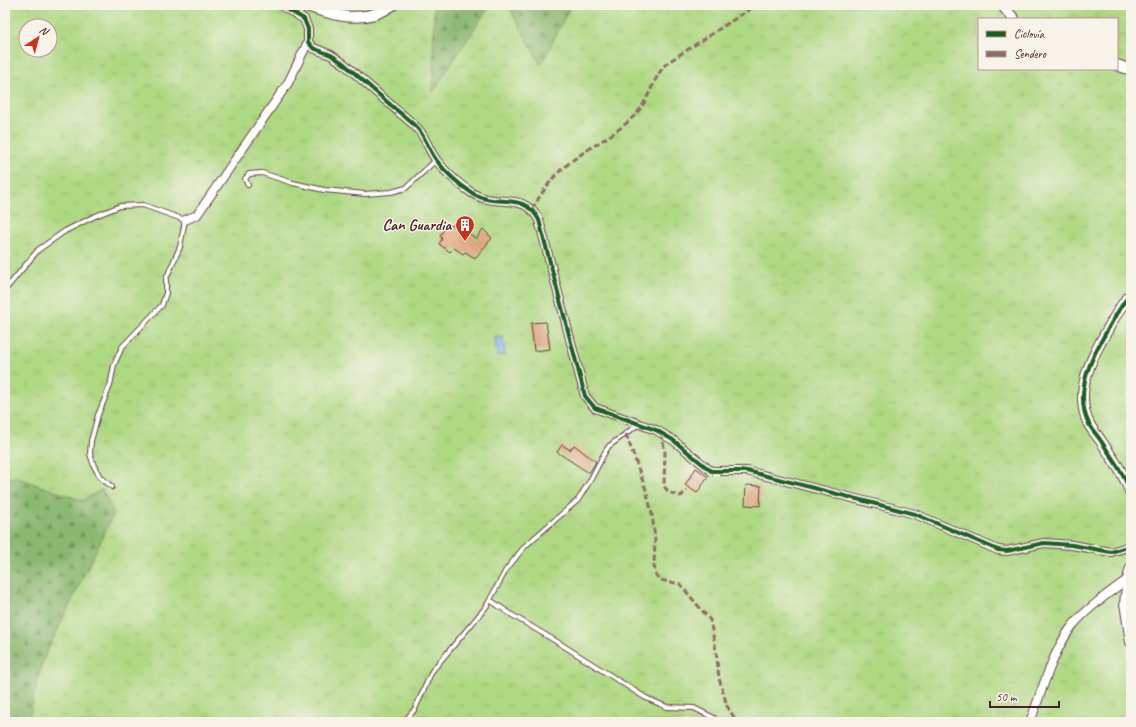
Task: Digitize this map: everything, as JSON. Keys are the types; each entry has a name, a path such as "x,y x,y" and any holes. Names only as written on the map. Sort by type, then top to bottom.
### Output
{"street":[{"path":"185,220 197,215 288,83 308,42 308,29 304,19 280,5"},
{"path":"304,5 325,12 355,18 379,14 393,5"},
{"path":"1002,5 1013,18"},
{"path":"308,42 313,48 331,55 343,63 418,130 436,160 465,188 479,197 488,200 518,202 525,205 535,213 539,220 585,396 595,408 656,430 673,440 711,471 747,471 915,514 998,550 1007,552 1044,543 1110,552 1124,548 1131,544"},
{"path":"1118,65 1131,70"},
{"path":"1131,293 1122,304 1088,368 1083,389 1083,406 1088,423 1116,463 1131,494"},
{"path":"1131,568 1125,603 1131,642"},
{"path":"1030,722 1056,653 1070,628 1089,610 1128,579"}],"lane":[{"path":"248,185 246,178 250,174 262,174 324,190 365,194 391,192 406,188 436,160"},
{"path":"5,290 38,250 65,231 92,217 120,206 143,205 185,220 180,247 166,279 166,293 162,305 122,347 114,365 110,386 98,415 91,441 90,454 100,477 112,487"},
{"path":"404,722 415,709 432,671 486,607 506,570 525,546 578,500 584,492 609,446 639,424"},
{"path":"490,600 646,698 667,707 694,708 714,718 717,722"}],"green space":[{"path":"5,5 1131,5 1131,722 5,722"},
{"path":"434,5 490,5 433,92"},
{"path":"508,5 571,5 541,65"},
{"path":"5,477 18,478 83,501 102,489 114,513 42,662 28,722 5,722"}],"water":[{"path":"503,337 505,355 497,356 495,338"}],"building":[{"name":"Can Guardia","path":"457,224 476,239 483,229 492,238 475,258 465,252 463,254 454,248 450,252 439,244 442,239 440,235 448,225 453,226"},
{"path":"546,322 550,349 534,351 531,323"},
{"path":"562,445 570,450 574,445 596,462 589,473 557,452"},
{"path":"696,468 708,477 697,493 685,485"},
{"path":"746,485 761,486 760,506 745,505"}],"marked path":[{"path":"532,209 555,176 573,160 614,133 633,117 643,105 658,76 667,63 756,5"},
{"path":"661,433 665,452 664,486 669,492 678,496 681,496 687,490"},
{"path":"626,434 646,490 652,514 655,539 654,566 656,575 660,580 680,584 710,620 716,650 719,678 727,706 737,722"}],"cycle path":[{"path":"280,5 304,19 308,29 308,42 313,48 331,55 343,63 415,126 423,136 437,161 458,183 481,198 517,202 525,205 533,211 539,220 585,396 595,408 656,430 673,440 711,471 747,471 915,514 998,550 1007,551 1044,543 1072,545 1111,552 1131,544"},
{"path":"1131,293 1116,315 1091,362 1086,375 1083,399 1089,424 1118,467 1131,494"}],"place":[{"name":"Can Guardia","path":"465,242"}]}
